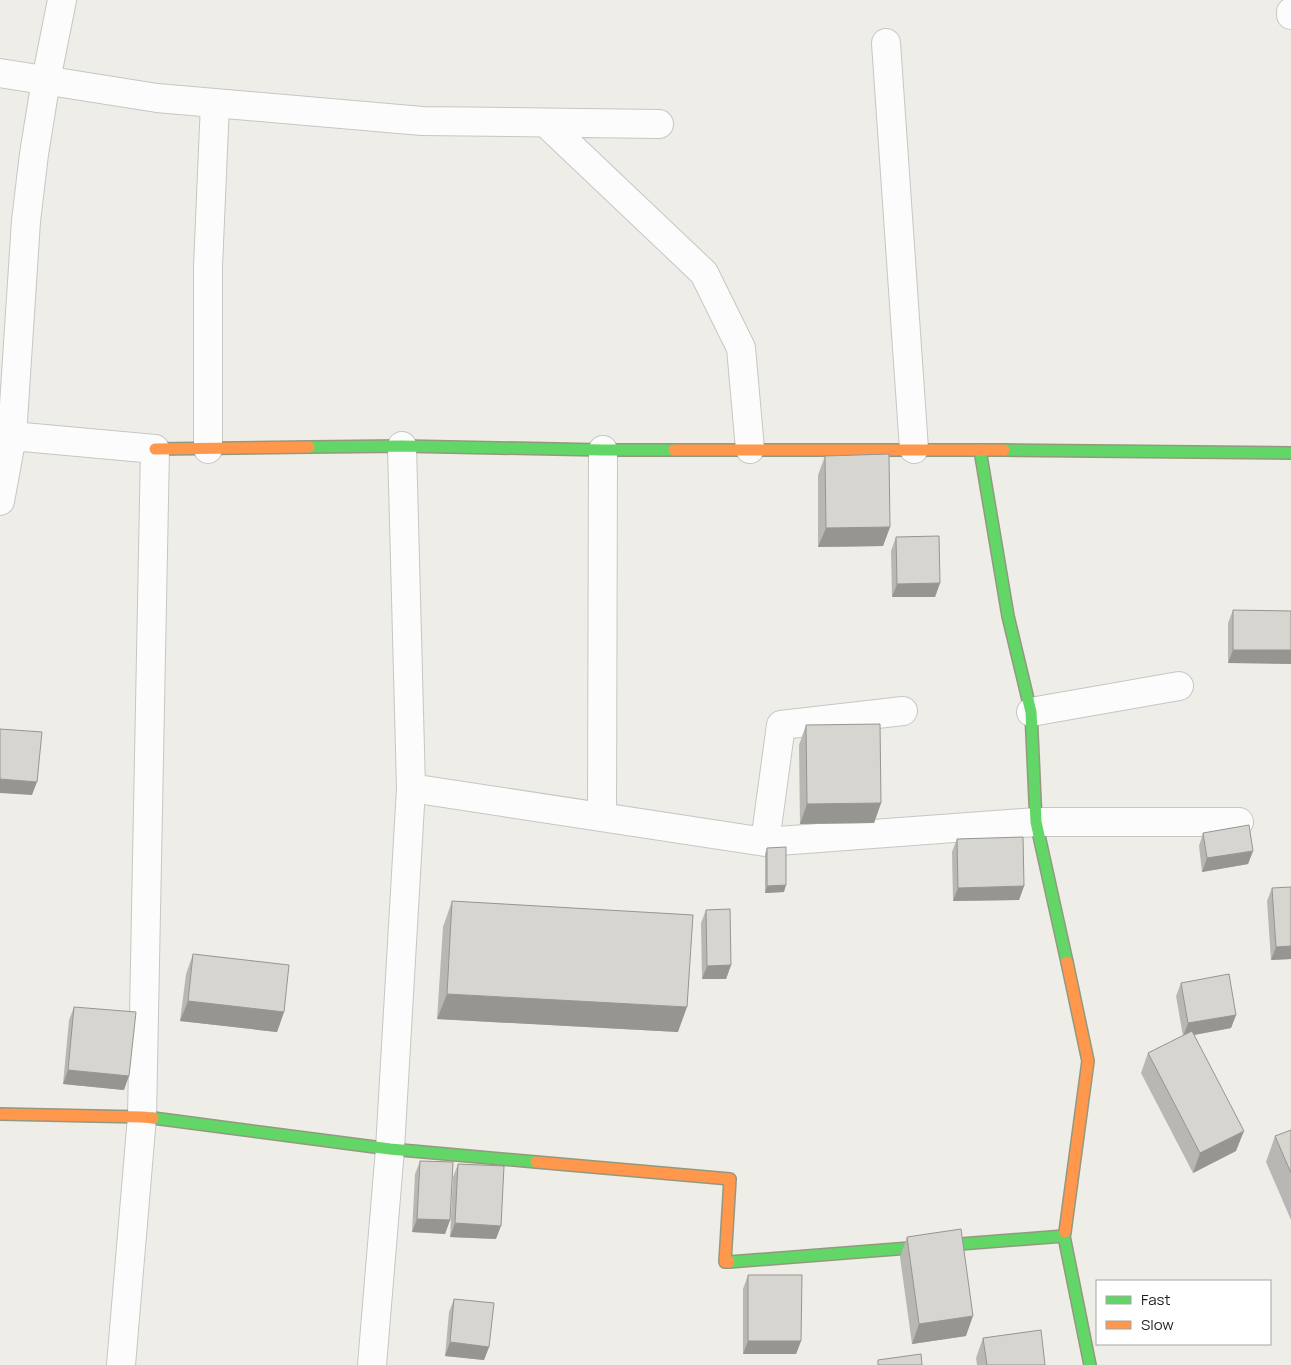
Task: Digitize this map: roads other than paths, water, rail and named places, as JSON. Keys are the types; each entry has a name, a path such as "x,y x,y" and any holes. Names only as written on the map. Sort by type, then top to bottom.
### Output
{"street":[{"path":"0,501 34,154 62,0"},
{"path":"886,43 914,449"},
{"path":"0,73 157,98 422,122 659,124"},
{"path":"208,449 208,267 215,103"},
{"path":"546,123 704,273 741,348 750,449"},
{"path":"6,436 155,450 402,446 603,450 914,449 1291,454"},
{"path":"372,1365 390,1149 411,788 402,446"},
{"path":"121,1365 142,1117 155,450"},
{"path":"602,817 603,450"},
{"path":"980,450 1008,616 1031,712 1036,822 1088,1061 1064,1236 1090,1365"},
{"path":"1031,712 1178,686"},
{"path":"765,842 782,725 903,711"},
{"path":"411,788 765,842 1036,822 1239,822"},
{"path":"0,1114 142,1117 390,1149 730,1179 725,1262 1064,1236"}]}
